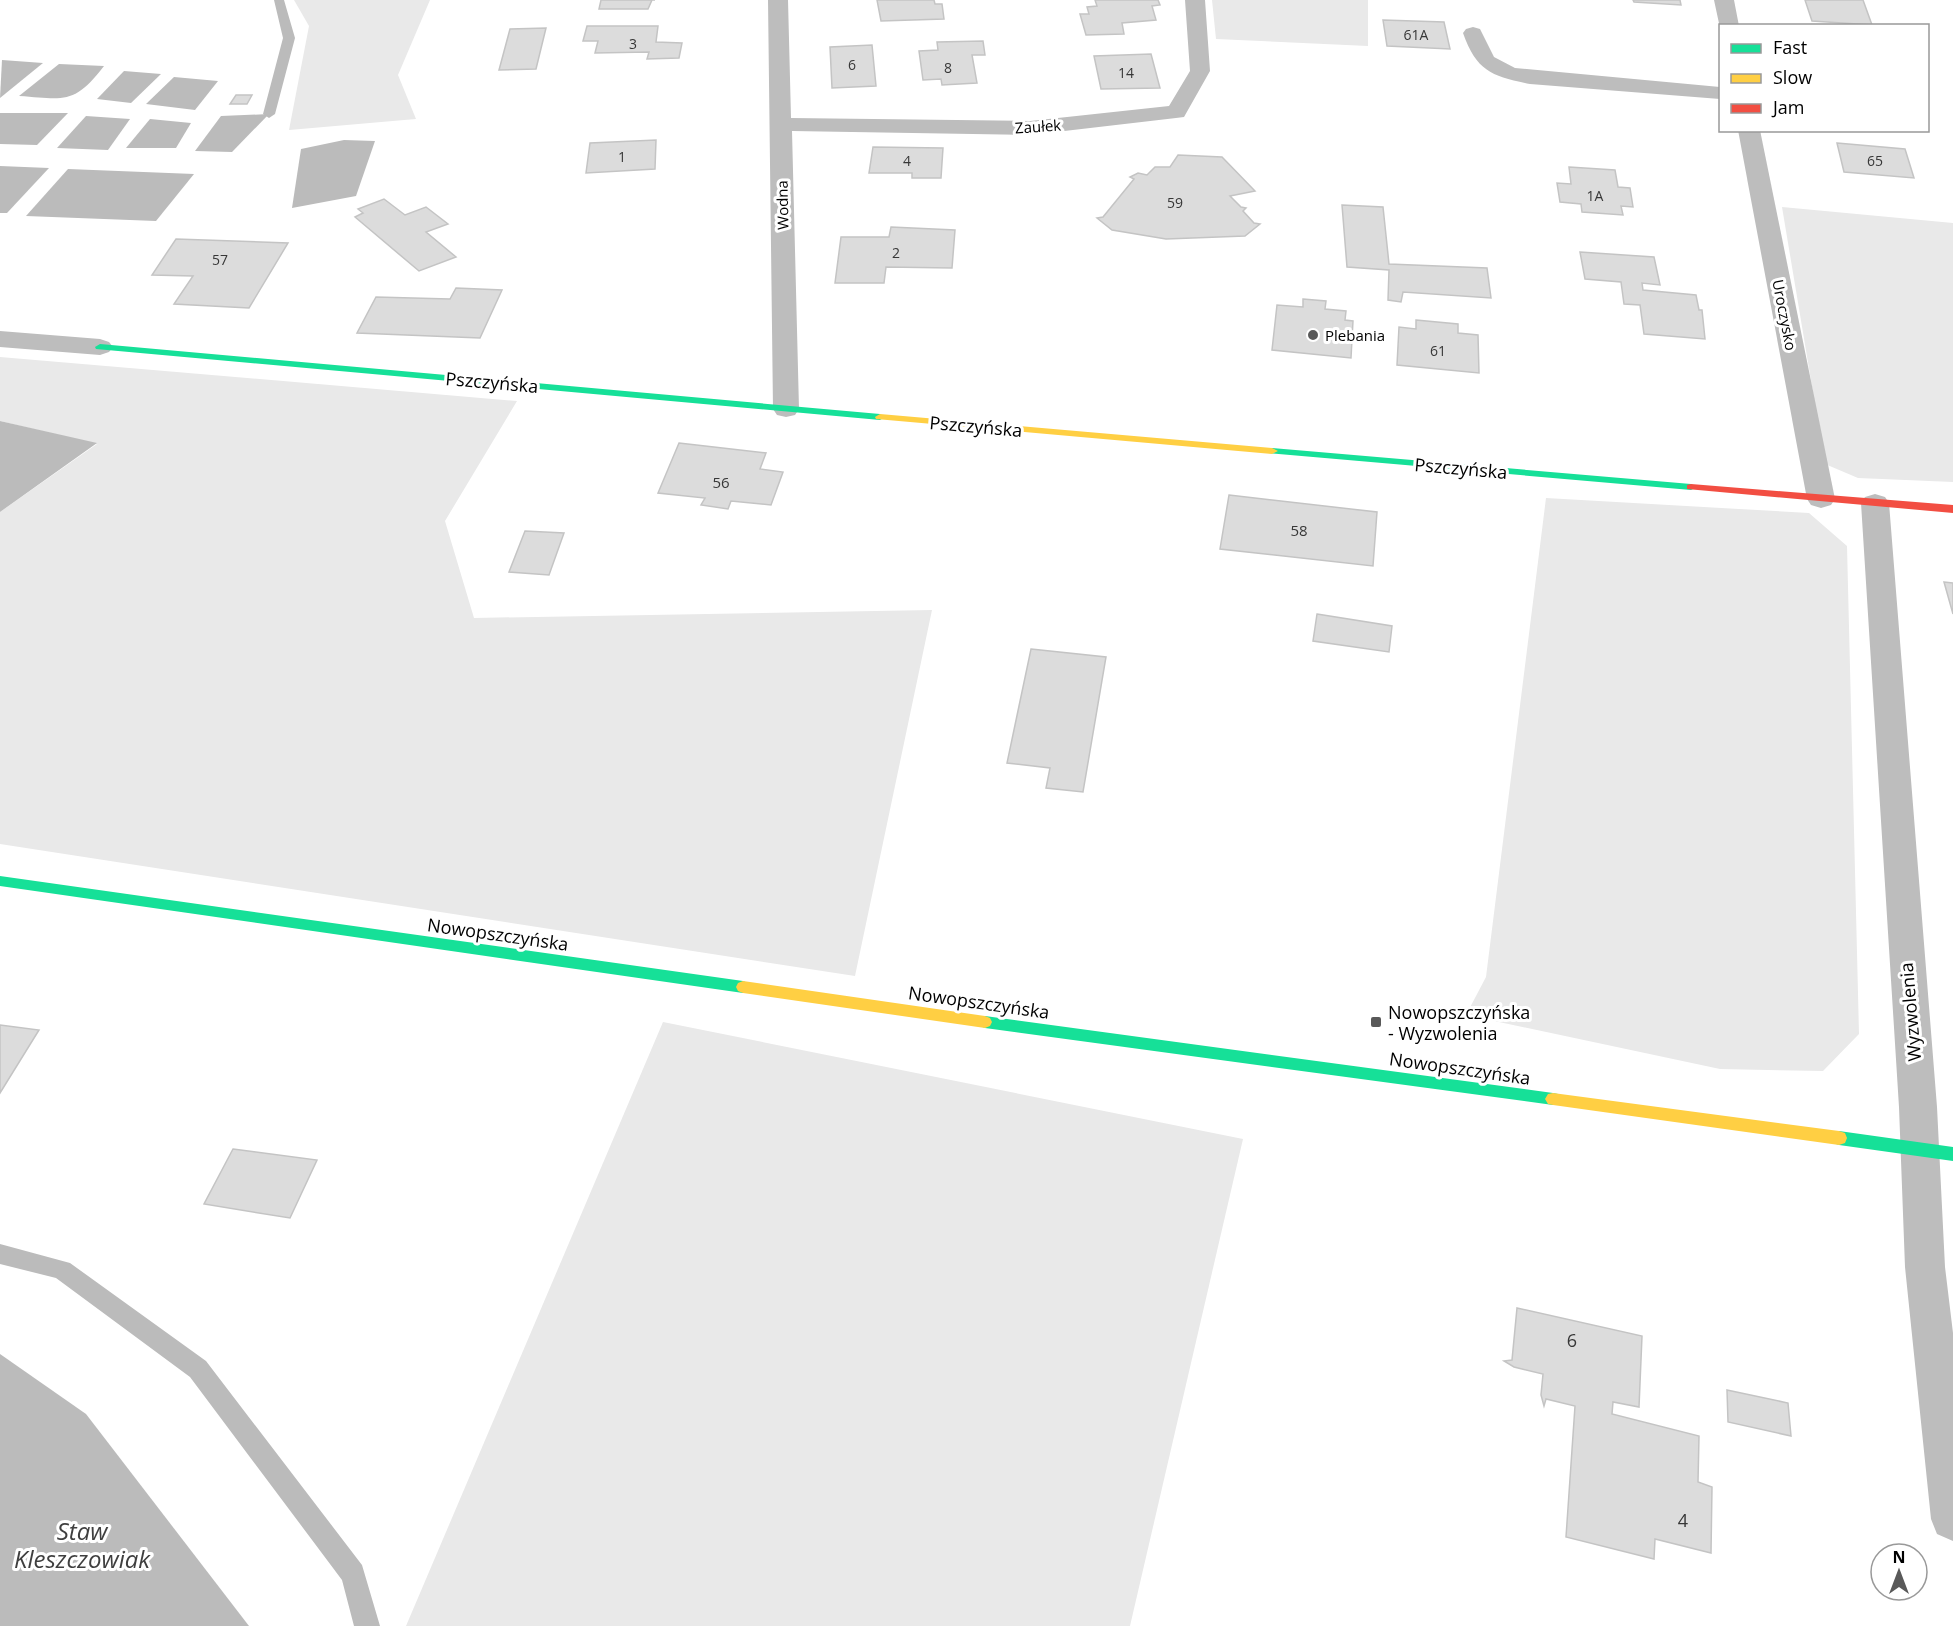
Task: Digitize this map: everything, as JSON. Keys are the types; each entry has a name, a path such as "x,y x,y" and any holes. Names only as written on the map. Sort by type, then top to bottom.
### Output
{"street":[{"name":"Wodna","path":"778,0 786,409"},
{"name":"Zaułek","path":"780,124 1030,128 1176,112 1200,71 1195,0"},
{"path":"1724,0 1729,24"},
{"path":"1473,33 1480,56 1504,72 1530,78 1719,93"},
{"name":"Uroczysko","path":"1749,132 1821,499"},
{"name":"Pszczyńska","path":"0,339 1953,509"},
{"name":"Wyzwolenia","path":"1875,503 1918,1107 1918,1149 1925,1267 1953,1519"},
{"name":"Nowopszczyńska","path":"0,881 1011,1025 1953,1154"}],"shaded area":[{"path":"294,0 430,0 398,75 416,119 289,130 309,26"},
{"path":"1212,0 1368,0 1368,46 1216,39"},
{"path":"1782,207 1953,223 1953,482 1858,478 1825,464"},
{"path":"0,357 517,401 445,521 474,618 932,610 855,976 0,844 0,512 97,444 0,421"},
{"path":"1546,498 1809,513 1847,546 1859,1034 1823,1071 1720,1069 1466,1015 1486,977"},
{"path":"663,1022 1243,1139 1130,1626 406,1626"}],"water":[{"path":"2,60 43,63 0,98"},
{"path":"59,64 104,66 85,88 68,97 19,96"},
{"path":"124,71 161,74 131,103 97,99"},
{"path":"174,77 218,81 195,110 146,104"},
{"path":"0,113 68,113 37,145 0,144"},
{"path":"269,114 232,152 195,151 221,116"},
{"path":"86,116 130,119 108,150 57,148"},
{"path":"150,119 191,123 176,148 126,148"},
{"path":"344,140 375,141 356,196 292,208 301,149"},
{"path":"0,166 49,168 7,213 0,213"},
{"path":"68,169 194,174 156,221 26,216"},
{"path":"0,421 97,443 0,512"},
{"name":"Staw Kleszczowiak","path":"0,1354 86,1414 249,1626 0,1626"}],"building":[{"path":"601,0 652,0 648,9 599,9"},
{"path":"877,0 934,0 935,4 942,4 944,19 881,21"},
{"path":"1095,0 1158,0 1160,5 1152,6 1156,20 1122,23 1124,34 1086,35 1080,14 1089,14 1087,7 1097,6"},
{"path":"1633,0 1680,0 1681,5 1634,2"},
{"path":"1805,0 1863,0 1872,24 1857,24 1812,21"},
{"path":"1383,20 1444,22 1450,49 1387,46"},
{"path":"587,26 658,26 656,42 682,43 679,58 647,59 649,52 595,53 598,41 583,41"},
{"path":"546,28 536,69 499,70 510,29"},
{"path":"983,41 985,55 972,55 977,83 942,85 941,79 923,80 919,51 938,50 937,42"},
{"path":"872,45 876,86 832,88 830,47"},
{"path":"1151,54 1160,88 1101,89 1094,56"},
{"path":"236,95 252,95 247,104 230,104"},
{"path":"656,140 655,169 586,173 590,143"},
{"path":"1837,143 1905,149 1914,178 1844,172"},
{"path":"873,147 943,148 941,178 912,178 912,173 869,173"},
{"path":"1178,155 1222,157 1255,191 1230,196 1241,207 1246,208 1243,211 1254,223 1260,224 1245,236 1166,239 1112,230 1097,218 1103,217 1134,179 1130,177 1138,173 1147,175 1155,167 1170,167"},
{"path":"1569,167 1615,170 1618,187 1630,188 1633,207 1621,206 1623,215 1582,212 1581,204 1560,202 1557,183 1571,184"},
{"path":"384,199 405,215 426,207 448,224 426,232 456,257 419,271 355,217 363,213 358,209"},
{"path":"1342,205 1383,207 1389,264 1487,268 1491,298 1403,292 1401,302 1388,300 1389,270 1347,267"},
{"path":"891,227 955,230 952,268 886,267 884,283 835,283 841,237 889,237"},
{"path":"176,239 288,243 249,308 174,304 193,276 152,275"},
{"path":"1580,252 1654,257 1660,285 1642,283 1643,290 1696,295 1699,310 1702,310 1705,339 1644,334 1640,305 1624,304 1621,282 1585,279"},
{"path":"456,288 502,290 480,338 357,333 376,297 450,299"},
{"name":"Plebania","path":"1303,299 1326,301 1325,309 1346,311 1345,320 1353,321 1351,358 1272,350 1277,305 1303,307"},
{"path":"1416,320 1458,324 1458,333 1478,335 1479,373 1397,365 1399,327 1416,329"},
{"path":"679,443 766,453 760,469 783,472 771,505 731,501 728,509 701,505 705,498 658,493"},
{"path":"1229,495 1377,512 1373,566 1220,549"},
{"path":"525,531 564,533 549,575 509,572"},
{"path":"1944,582 1953,583 1953,614"},
{"path":"1317,614 1392,626 1389,652 1313,641"},
{"path":"1031,649 1106,657 1083,792 1046,788 1050,768 1007,763"},
{"path":"0,1025 39,1030 0,1093"},
{"path":"233,1149 317,1160 290,1218 204,1204"},
{"path":"1517,1308 1642,1336 1639,1407 1613,1402 1612,1414 1699,1436 1698,1482 1712,1487 1711,1553 1655,1539 1654,1559 1566,1537 1575,1406 1546,1399 1544,1406 1541,1395 1543,1374 1514,1367 1504,1361 1512,1360"},
{"path":"1727,1390 1788,1403 1791,1436 1728,1422"}],"waterway":[{"path":"269,114 289,38 279,0"},
{"path":"0,1254 62,1270 198,1369 353,1574 367,1626"}],"traffic: fast":[{"path":"100,347 880,417"},
{"path":"1272,451 1691,487"},
{"path":"0,881 743,987"},
{"path":"985,1022 1553,1099"},
{"path":"1839,1138 1953,1154"}],"traffic: slow":[{"path":"880,417 1272,451"},
{"path":"743,987 985,1022"},
{"path":"1553,1099 1839,1138"}],"traffic: jam":[{"path":"1691,487 1953,509"}],"place":[{"name":"Plebania","path":"1313,335"},
{"name":"Nowopszczyńska - Wyzwolenia","path":"1376,1022"}]}
